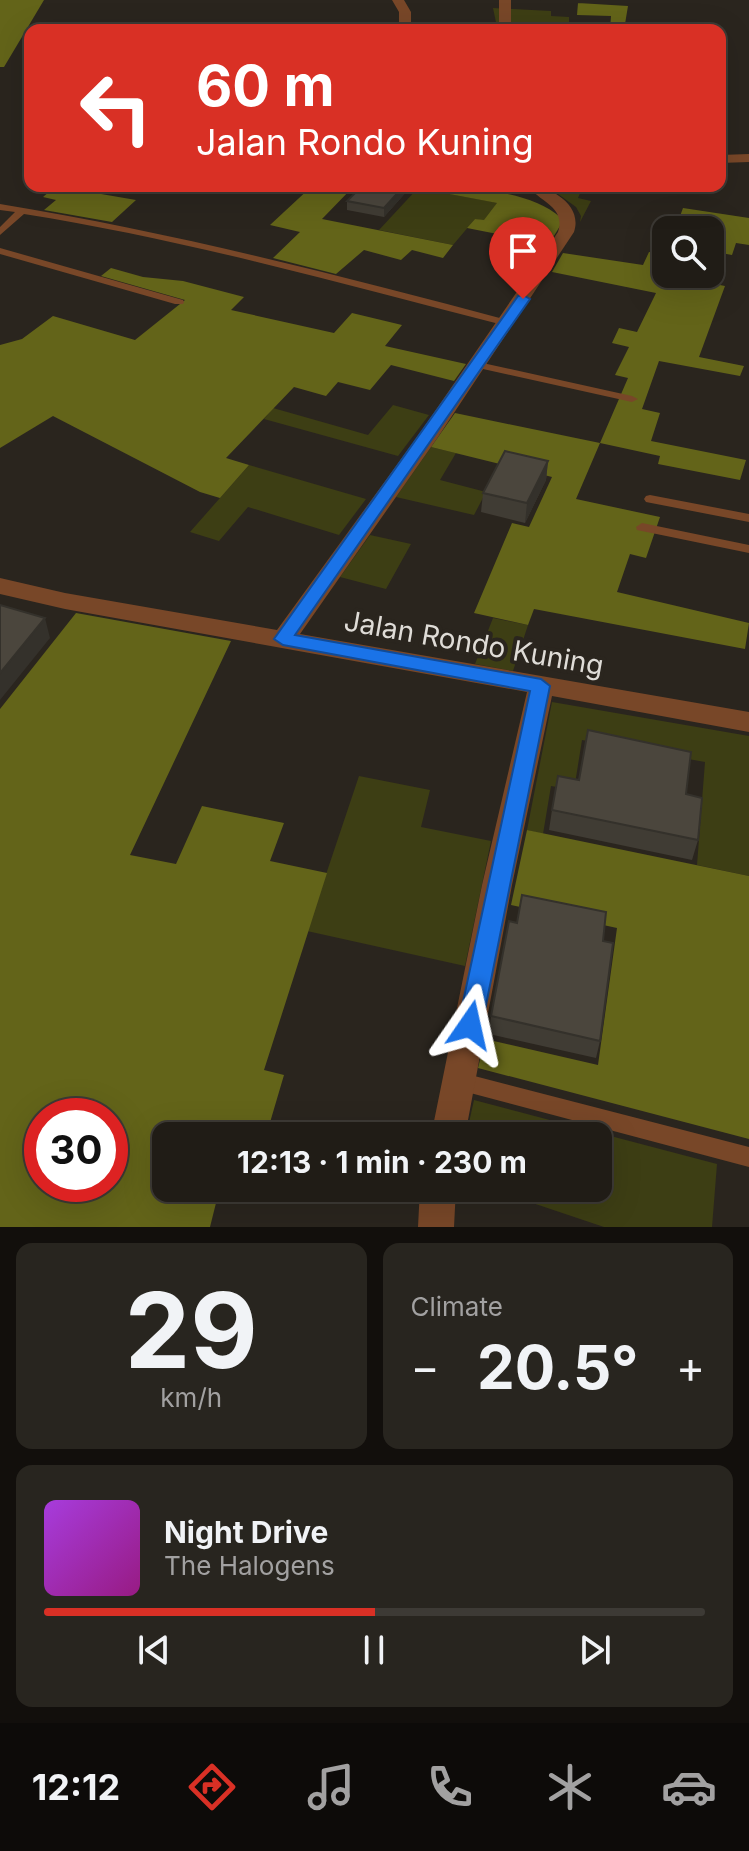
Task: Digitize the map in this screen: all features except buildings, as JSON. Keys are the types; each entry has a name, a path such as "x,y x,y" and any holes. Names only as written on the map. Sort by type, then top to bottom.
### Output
{"street":[{"path":"398,0 405,12 405,24"},
{"path":"505,0 505,24"},
{"path":"726,159 749,158"},
{"path":"283,639 552,256 571,218 567,210 541,192"},
{"name":"Jalan Rondo Kuning","path":"0,586 541,686 748,719"},
{"path":"451,1122 497,885 541,686"},
{"path":"436,1227 437,1202"}],"lane":[{"path":"0,207 94,222 283,264 507,323"},
{"path":"0,232 23,210"},
{"path":"0,251 179,302"},
{"path":"478,365 632,399"},
{"path":"650,499 749,518"},
{"path":"642,527 749,549"},
{"path":"459,1081 749,1157"}],"shaded area":[{"path":"0,0 44,0 30,24 24,24 24,34 4,67 0,67"},
{"path":"578,3 628,6 625,24 610,24 611,16 577,15"},
{"path":"493,8 551,11 551,16 569,17 569,24 496,24"},
{"path":"49,192 89,192 136,200 112,222 44,210 56,200 43,197"},
{"path":"306,192 348,192 322,219 453,245 443,258 412,250 401,260 364,250 336,274 273,258 300,232 270,225"},
{"path":"414,192 439,192 498,203 484,221 475,219 453,245 379,230"},
{"path":"439,192 508,194 545,207 560,217 560,226 549,244 467,228 475,219 484,220 497,203"},
{"path":"555,192 580,192 578,198 591,201 580,222 581,216 576,207"},
{"path":"683,208 749,218 749,245 736,243 732,255 724,254 724,216 680,216"},
{"path":"649,252 652,252 652,288 725,286 699,357 744,366 740,376 659,361 642,409 660,413 651,441 746,460 740,480 658,464 660,456 600,443 628,378 615,375 629,347 612,343 619,328 637,332 656,293 552,272 563,253 643,265"},
{"path":"111,268 143,277 183,281 244,297 231,310 334,333 352,313 402,325 385,346 466,364 454,381 391,365 370,390 338,382 326,396 294,387 226,458 249,465 220,498 200,492 53,416 0,448 0,345 22,339 53,316 135,340 185,300 101,276"},
{"path":"393,405 429,415 398,456 264,419 273,408 368,435"},
{"path":"455,413 600,443 576,499 660,517 646,558 630,554 617,592 749,623 745,649 534,609 528,625 474,613 512,523 529,527 552,477 431,447"},
{"path":"431,447 456,453 440,480 486,492 474,515 396,497"},
{"path":"249,465 366,499 339,535 248,507 219,541 190,532"},
{"path":"370,535 411,544 386,589 340,577"},
{"path":"76,613 231,641 130,855 176,864 202,806 284,823 270,861 327,873 264,1070 284,1075 270,1122 152,1122 152,1202 216,1202 210,1227 0,1227 0,709"},
{"path":"493,618 528,625 513,671 475,664"},
{"path":"552,702 749,736 749,876 697,865 705,762 582,740 574,790 551,786 543,834 527,830"},
{"path":"359,776 430,790 421,827 491,841 465,966 307,931"},
{"path":"527,830 749,876 749,1139 478,1068 485,1039 598,1065 617,928 511,905"},
{"path":"474,1100 558,1122 469,1122"},
{"path":"612,1136 717,1164 712,1227 604,1227 530,1202 612,1202"}],"route":[{"path":"470,1025 541,686 283,639 523,299"}]}
